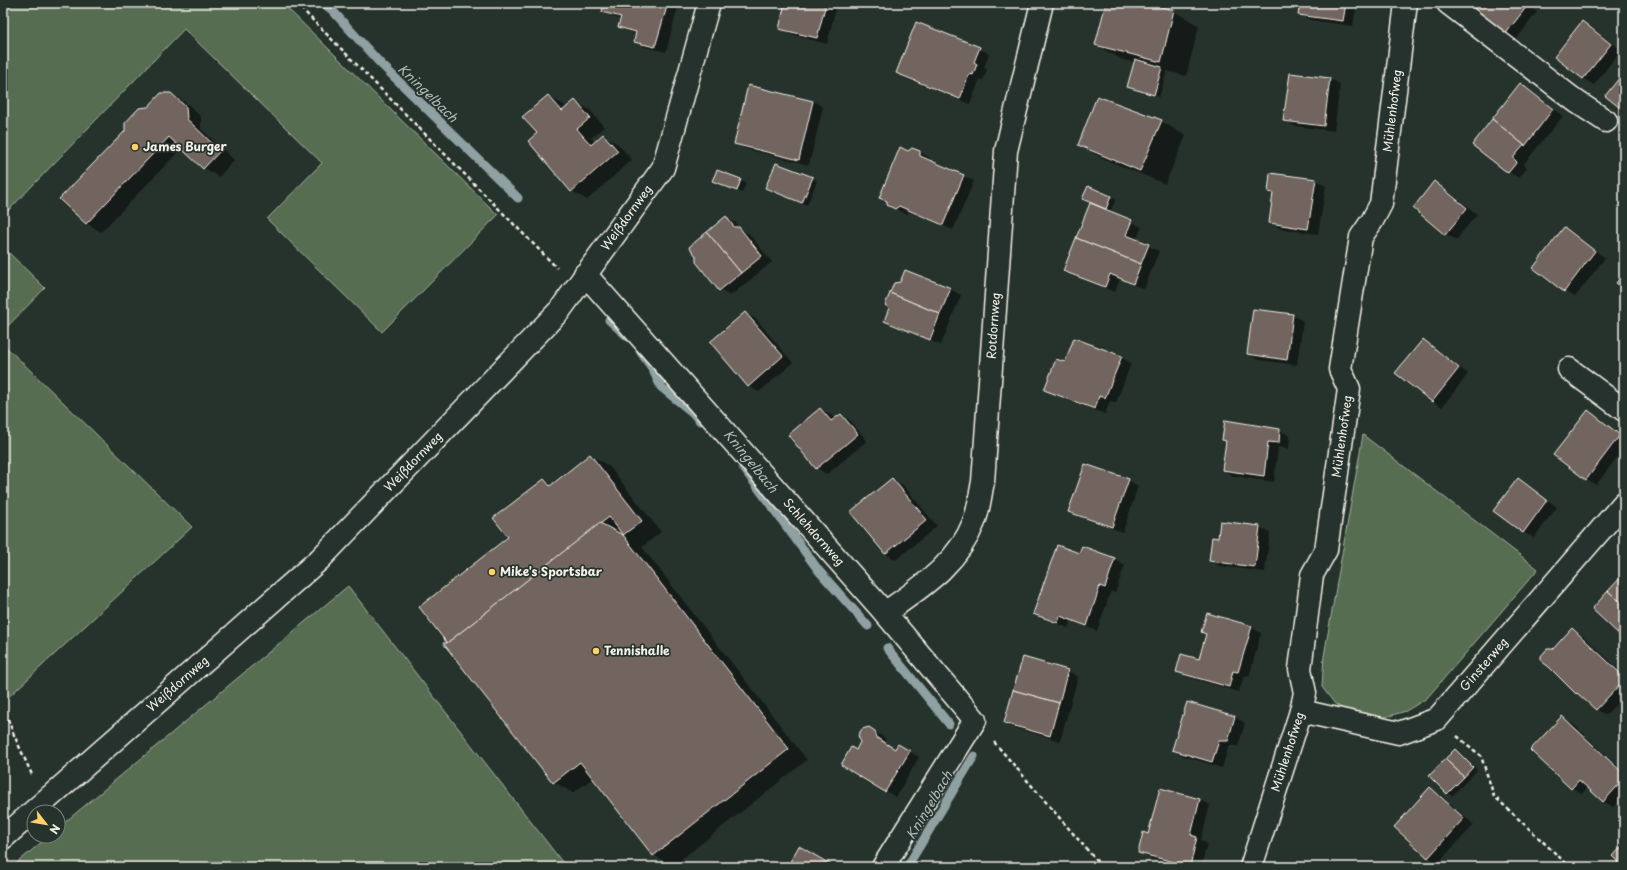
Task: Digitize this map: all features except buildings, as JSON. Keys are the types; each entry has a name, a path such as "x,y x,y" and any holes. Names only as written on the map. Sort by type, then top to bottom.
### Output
{"street":[{"name":"Weißdornweg","path":"3,838 320,559 560,310 663,168 709,3"},
{"name":"Rotdornweg","path":"885,613 936,576 960,550 975,521 983,482 1006,151 1042,3"},
{"name":"Mühlenhofweg","path":"1251,867 1301,711 1305,693 1300,669 1312,575 1326,550 1349,389 1340,369 1361,237 1381,204 1406,3"},
{"path":"1448,3 1577,102 1606,121"},
{"name":"Schlehdornweg","path":"581,281 885,613 975,720"},
{"path":"1569,369 1624,410"},
{"name":"Ginsterweg","path":"1301,711 1400,734 1437,719 1624,503"},
{"path":"883,867 975,720"}],"path":[{"path":"296,3 581,281"},
{"path":"3,706 31,775 50,796"},
{"path":"1437,719 1481,756 1494,796 1570,867"},
{"path":"975,720 1102,867"}],"green space":[{"path":"3,3 282,3 498,215 382,332 267,219 322,163 184,29 3,216"},
{"path":"3,247 45,288 3,331"},
{"path":"3,344 192,527 3,702"},
{"path":"1363,435 1538,569 1427,698 1406,711 1382,718 1354,715 1335,704 1322,687 1324,656"},
{"path":"348,586 566,867 12,867 39,844 66,844 66,821"}],"waterway":[{"name":"Kningelbach","path":"323,3 332,10 379,62 518,198"},
{"name":"Kningelbach","path":"609,320 628,337"},
{"name":"Kningelbach","path":"640,351 652,368 661,387 692,412 700,421"},
{"name":"Kningelbach","path":"743,467 819,571 868,626"},
{"name":"Kningelbach","path":"887,648 949,724"},
{"name":"Kningelbach","path":"907,867 974,756"}],"place":[{"name":"James Burger","path":"135,147"},
{"name":"Mike's Sportsbar","path":"492,572"},
{"name":"Tennishalle","path":"596,651"}]}
